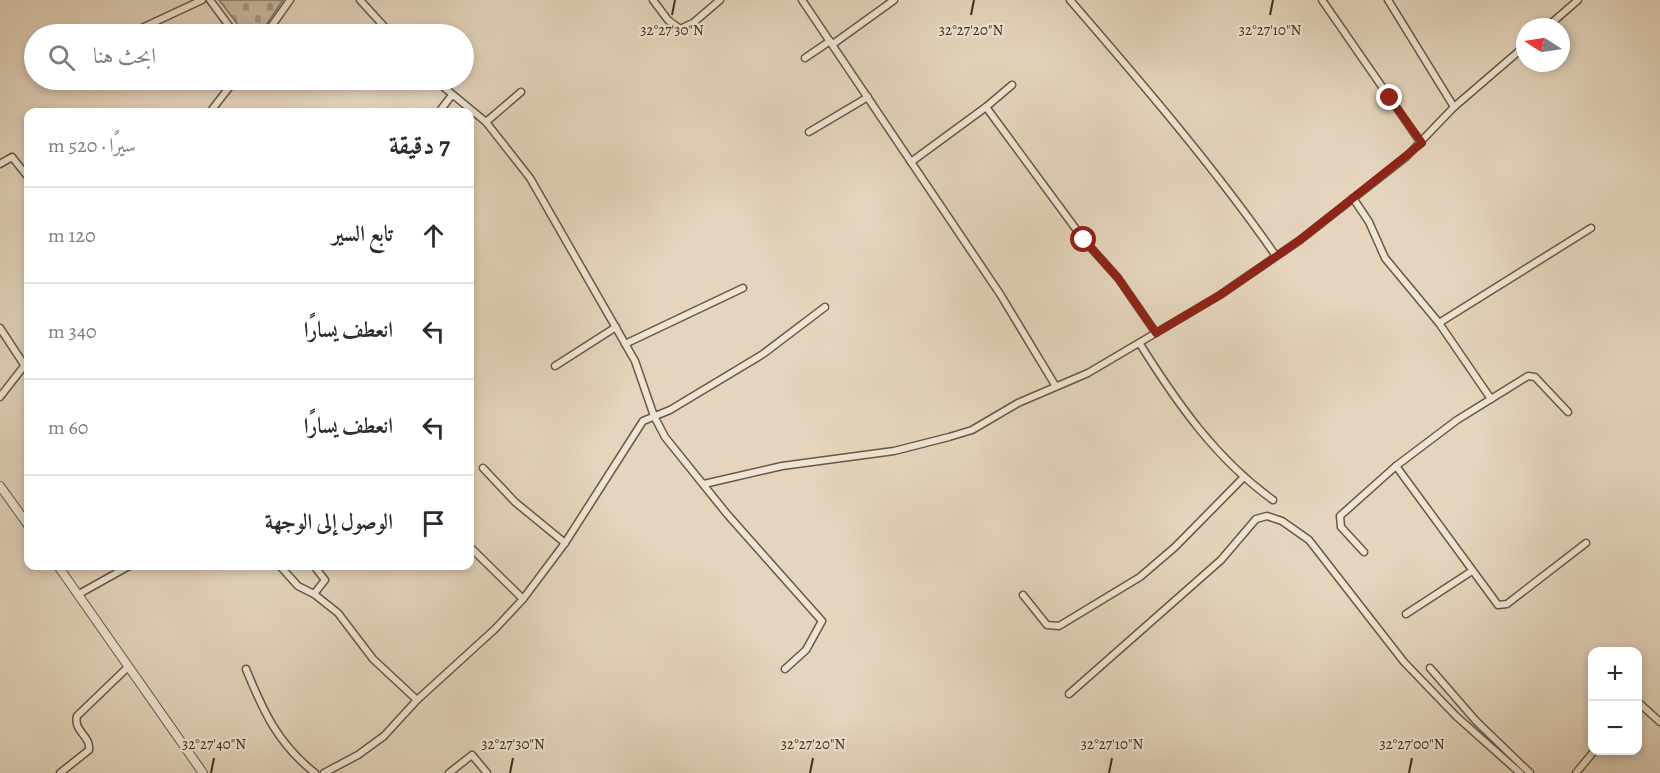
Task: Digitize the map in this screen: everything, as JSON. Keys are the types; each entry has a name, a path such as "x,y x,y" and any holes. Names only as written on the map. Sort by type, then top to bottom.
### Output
{"street":[{"path":"150,24 202,0"},
{"path":"210,0 228,24"},
{"path":"273,24 290,0"},
{"path":"360,0 382,24"},
{"path":"653,0 668,20 680,29 693,23 720,0"},
{"path":"802,0 1000,294 1055,385"},
{"path":"805,58 894,0"},
{"path":"1070,0 1185,138 1250,219 1276,256"},
{"path":"1322,0 1422,143"},
{"path":"1388,0 1454,107"},
{"path":"1557,18 1578,0"},
{"path":"704,484 782,466 894,451 949,437 972,430 996,414 1055,385 1088,373 1220,295 1276,256 1422,143 1454,107 1516,54"},
{"path":"911,162 986,108 1012,85"},
{"path":"213,108 227,90"},
{"path":"446,90 468,108"},
{"path":"486,122 521,92"},
{"path":"442,108 452,95"},
{"path":"809,132 868,97"},
{"path":"986,108 1084,240 1118,278 1156,333"},
{"path":"474,112 486,122 530,178 626,344 643,378 654,416 665,436 727,514 822,621 806,650 785,669"},
{"path":"0,164 12,157 24,172"},
{"path":"1353,198 1369,222 1385,258 1439,323 1491,399"},
{"path":"1439,323 1591,228"},
{"path":"626,344 743,288"},
{"path":"324,773 358,755 384,735 417,700 495,629 523,599 565,543 643,421 699,394 764,354 825,307"},
{"path":"555,366 616,327"},
{"path":"0,328 24,359"},
{"path":"1140,344 1197,428 1243,478 1273,500"},
{"path":"0,397 24,367"},
{"path":"1364,552 1341,527 1340,516 1396,466 1457,420 1532,376 1568,412"},
{"path":"1396,466 1494,602 1505,605 1586,543"},
{"path":"483,468 515,501 565,543"},
{"path":"1023,595 1047,625 1059,626 1140,577 1175,547 1243,478"},
{"path":"0,486 24,519"},
{"path":"1069,694 1221,560 1256,519 1267,516 1290,526 1309,540 1404,662 1456,716 1516,772"},
{"path":"474,550 523,599"},
{"path":"61,570 203,773"},
{"path":"79,594 122,570"},
{"path":"284,570 298,586 314,594 338,613 373,658 417,700"},
{"path":"314,594 325,580 317,570"},
{"path":"1406,614 1472,571"},
{"path":"60,773 88,750 88,741 77,727 77,716 128,667"},
{"path":"1430,668 1476,721 1530,773"},
{"path":"246,669 261,706 285,747 315,773"},
{"path":"1642,706 1660,722"},
{"path":"449,773 472,755 487,773"},
{"path":"1576,773 1591,755"}],"green space":[{"path":"219,0 283,0 267,24 237,24"}],"route":[{"path":"1084,240 1118,278 1156,333 1220,295 1300,240 1422,143 1390,98"}]}
